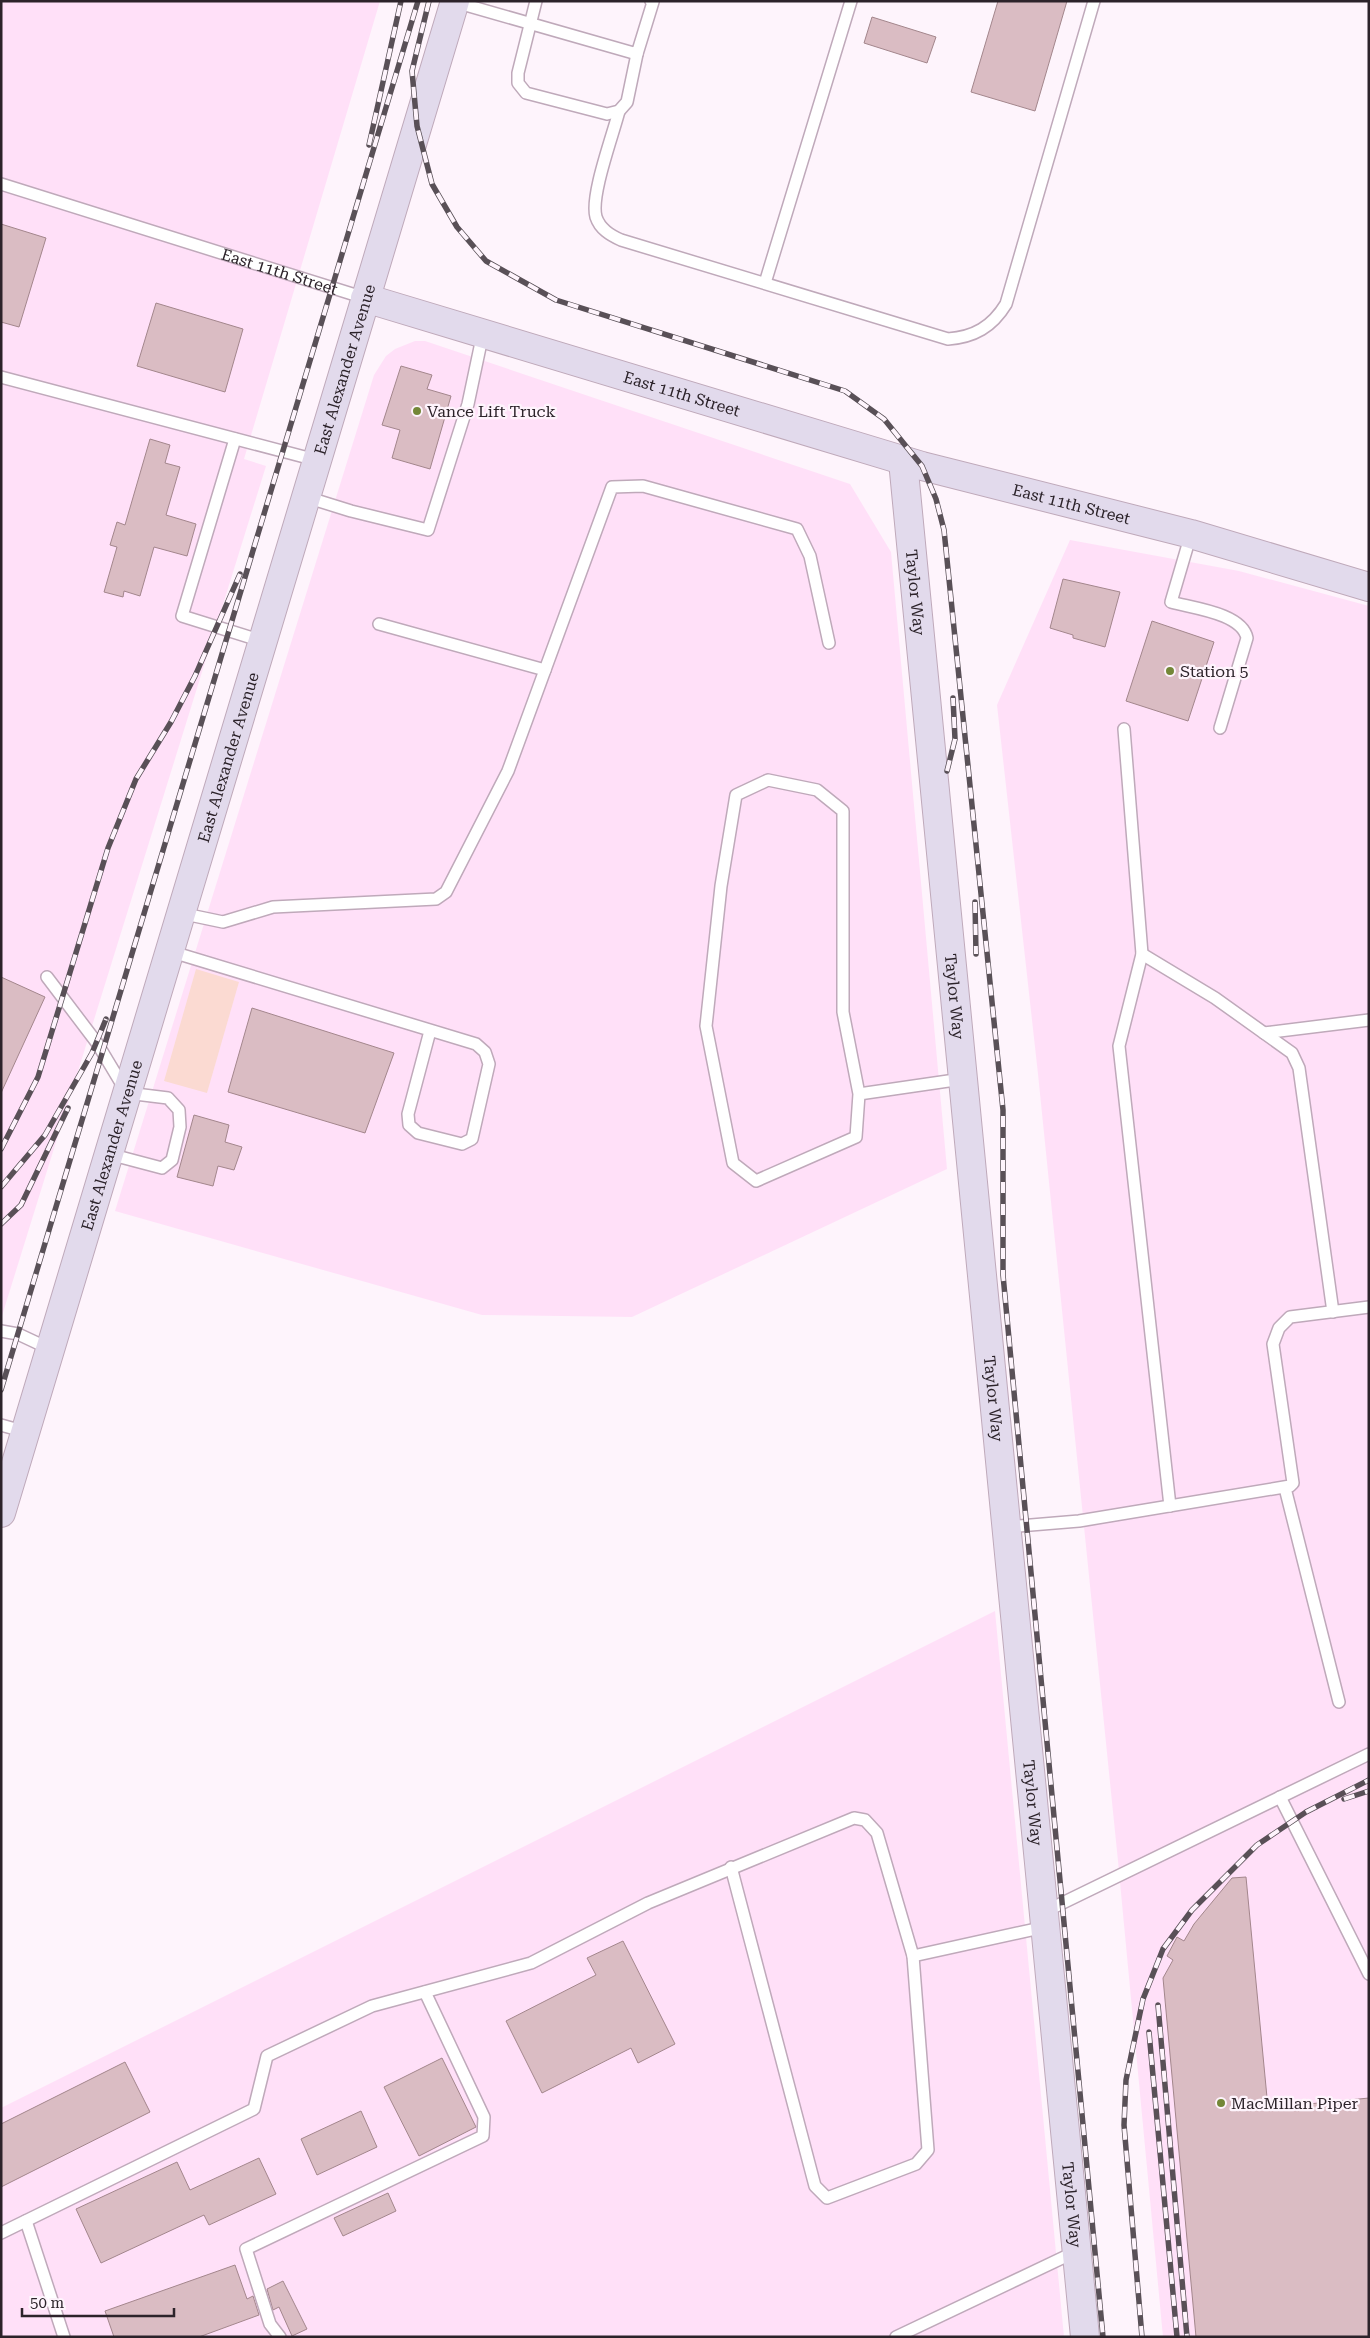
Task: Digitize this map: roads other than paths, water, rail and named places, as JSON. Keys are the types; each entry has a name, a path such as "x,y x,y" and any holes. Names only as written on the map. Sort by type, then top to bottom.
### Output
{"street":[{"name":"East Alexander Avenue","path":"1,1513 13,1428 50,1349 455,2"},
{"name":"East 11th Street","path":"365,298 903,461 1191,534 1369,587"},
{"name":"Taylor Way","path":"903,461 1085,2337"}],"lane":[{"path":"536,1 518,73 518,83 526,93 607,114 619,111"},
{"path":"652,1 626,102 619,111 594,202 597,219 601,226 621,240 948,339 973,335 993,322 1006,304 1094,1"},
{"path":"765,283 852,1"},
{"path":"455,2 638,54"},
{"name":"East 11th Street","path":"1,184 365,298"},
{"path":"306,497 351,511 428,530 468,404 483,333"},
{"path":"1,377 316,460"},
{"path":"235,439 182,616 262,641"},
{"path":"180,913 223,922 273,907 436,899 446,892 508,771 612,486 643,486 797,529 810,556 829,643"},
{"path":"1191,534 1171,602 1232,618 1245,631 1246,638 1220,728"},
{"path":"379,624 545,670"},
{"path":"1124,729 1142,954 1119,1046 1170,1506"},
{"path":"768,780 817,790 843,811 843,1012 859,1094 856,1137 756,1180 733,1163 706,1026 721,886 736,795 768,780"},
{"path":"169,951 476,1044 485,1052 489,1064 472,1139 462,1144 418,1133 409,1125 408,1114 430,1031"},
{"path":"1142,954 1215,998 1292,1053 1299,1068 1333,1312"},
{"path":"47,977 97,1043 127,1093 168,1098 180,1110 180,1127 172,1160 162,1168 109,1154"},
{"path":"1264,1033 1369,1020"},
{"path":"859,1094 962,1079"},
{"path":"1006,1527 1079,1521 1285,1488 1293,1483 1273,1344 1279,1328 1290,1317 1369,1307"},
{"path":"1,1331 18,1334 50,1349"},
{"path":"1285,1488 1339,1702"},
{"path":"913,1956 1044,1919 1280,1797 1369,1754"},
{"path":"1280,1797 1368,1975"},
{"path":"1,2233 254,2109 267,2056 372,2006 531,1963 648,1903 731,1867 854,1818 865,1820 877,1833 913,1956 928,2150 916,2164 827,2198 815,2186 731,1867"},
{"path":"280,2337 270,2324 246,2249 483,2136 484,2117 424,1992"},
{"path":"26,2221 64,2337"},
{"path":"896,2337 1077,2251"}],"railway":[{"path":"369,145 401,1"},
{"path":"1,1390 418,1"},
{"path":"429,1 412,71 417,126 432,184 457,227 486,261 556,300 845,391 884,419 922,466 936,499 944,530 1003,1110 1003,1275 1103,2337"},
{"path":"1,1149 38,1077 108,848 136,779 171,722 195,676 240,574"},
{"path":"947,771 955,739 953,698"},
{"path":"975,902 976,954"},
{"path":"1,1187 45,1135 92,1053 106,1019"},
{"path":"1,1224 21,1205 68,1108"},
{"path":"1142,2337 1124,2125 1126,2080 1143,1999 1163,1949 1192,1910 1257,1845 1306,1812 1369,1780"},
{"path":"1344,1799 1369,1791"},
{"path":"1158,2005 1187,2337"},
{"path":"1149,2032 1177,2337"}],"place":[{"name":"Vance Lift Truck","path":"417,411"},
{"name":"Station 5","path":"1170,671"},
{"name":"MacMillan Piper","path":"1221,2103"}]}
